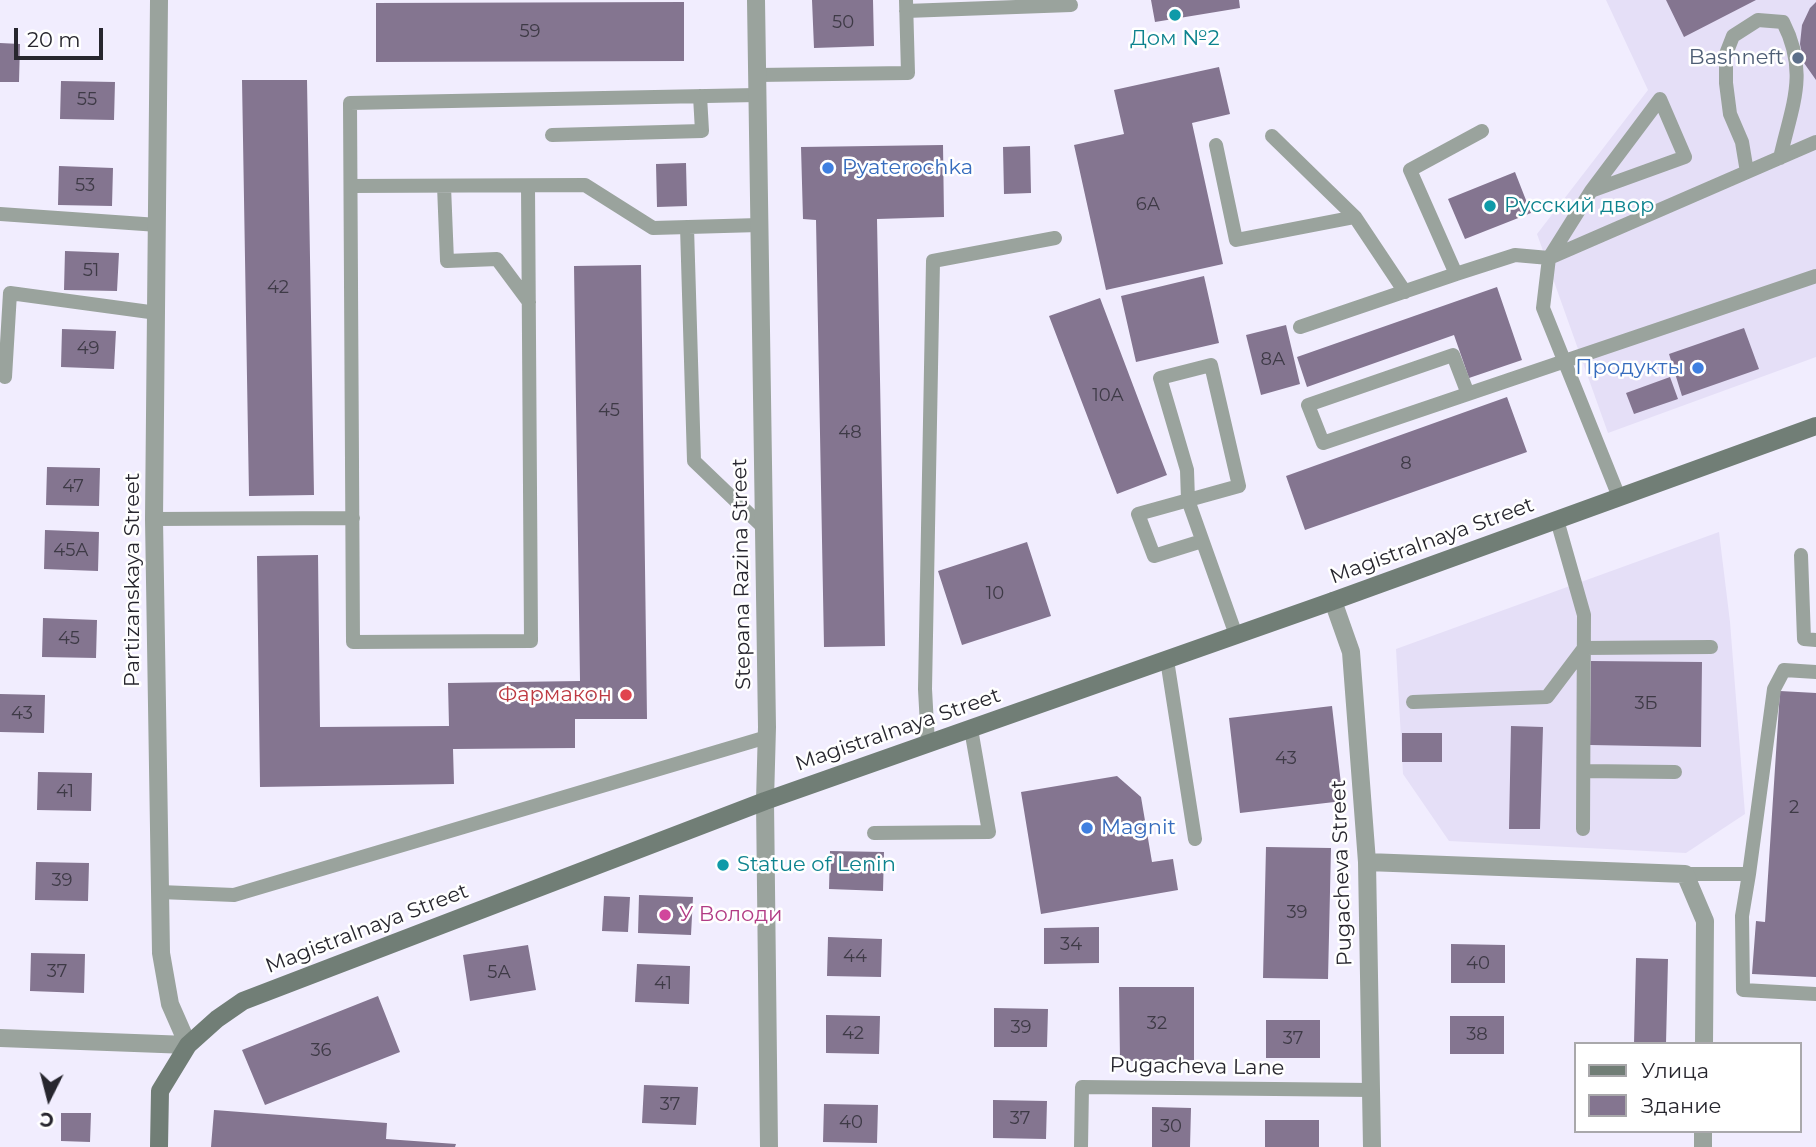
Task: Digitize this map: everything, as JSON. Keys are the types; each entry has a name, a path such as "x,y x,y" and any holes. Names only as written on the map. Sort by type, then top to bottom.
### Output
{"street":[{"name":"Partizanskaya Street","path":"159,0 154,519 161,953 170,1004 188,1045"},
{"name":"Stepana Razina Street","path":"756,0 767,737 765,801 769,1147"},
{"name":"Magistralnaya Street","path":"188,1045 217,1019 243,1001 765,801 1333,601 1816,426"},
{"name":"Pugacheva Street","path":"1333,601 1351,652 1367,862 1372,1147"},
{"path":"1367,862 1685,874 1705,921 1704,1042"},
{"path":"0,1038 188,1045 160,1091 159,1147"}],"lane":[{"path":"757,75 908,73 906,5 1071,5"},
{"path":"1746,172 1742,142 1730,114 1726,54 1732,36 1758,20 1783,22 1794,44 1798,77 1780,158"},
{"path":"528,186 531,641 353,642 350,103 757,95"},
{"path":"552,135 702,131 700,96"},
{"path":"1591,191 1685,157 1660,99 1591,191 1549,258 1542,308 1619,497"},
{"path":"1456,274 1410,170 1482,131"},
{"path":"1272,136 1355,217 1405,292"},
{"path":"1300,327 1516,255 1549,258 1816,142"},
{"path":"1216,145 1236,240 1355,217"},
{"path":"351,186 585,185 653,228 760,225"},
{"path":"444,186 447,261 497,259 529,302"},
{"path":"0,214 158,225"},
{"path":"687,227 694,461 764,528"},
{"path":"928,744 925,689 933,261 1055,238"},
{"path":"1468,394 1453,355 1308,405 1323,443 1564,362 1816,276"},
{"path":"5,377 10,293 157,313"},
{"path":"1202,541 1154,556 1138,514 1188,500 1239,486 1212,365 1160,377 1187,470 1188,500 1236,635"},
{"path":"154,519 353,518"},
{"path":"1557,520 1584,615 1583,829"},
{"path":"1801,555 1804,639 1816,640"},
{"path":"1584,648 1711,647"},
{"path":"1413,702 1547,697 1584,648"},
{"path":"1167,660 1195,839"},
{"path":"1816,672 1784,670 1774,689 1742,916 1744,990 1816,994"},
{"path":"874,833 989,832 971,729"},
{"path":"160,892 234,895 767,737"},
{"path":"1584,771 1675,772"},
{"path":"1685,874 1749,874"},
{"name":"Pugacheva Lane","path":"1081,1147 1082,1087 1371,1090"}],"shaded area":[{"path":"1606,0 1816,0 1816,357 1608,433 1537,234 1648,90"},
{"path":"1719,532 1730,622 1745,814 1686,853 1449,841 1403,774 1396,649"}],"building":[{"path":"812,0 873,0 874,46 814,48"},
{"name":"Дом №2","path":"1151,0 1239,0 1240,8 1155,22"},
{"path":"1666,0 1756,0 1684,37"},
{"path":"684,2 684,61 376,62 376,3"},
{"path":"1816,2 1816,80 1804,63 1800,44 1802,25"},
{"path":"0,43 20,44 19,82 0,82"},
{"path":"1219,67 1230,114 1192,123 1223,264 1106,290 1074,145 1124,134 1114,90"},
{"path":"242,80 307,80 314,495 249,496"},
{"path":"61,81 115,82 114,120 60,119"},
{"path":"943,145 944,217 877,219 885,646 824,647 816,220 803,219 801,147"},
{"path":"1030,146 1031,193 1004,194 1003,147"},
{"path":"686,163 687,206 657,207 656,164"},
{"path":"59,166 113,168 112,206 58,205"},
{"name":"Русский двор","path":"1515,172 1531,213 1465,239 1448,199"},
{"path":"65,251 119,253 117,291 64,290"},
{"path":"641,265 647,719 575,719 575,748 453,749 454,784 260,787 257,556 318,555 320,727 449,726 448,683 580,681 574,266"},
{"path":"1204,276 1219,343 1136,362 1121,296"},
{"path":"1497,287 1522,360 1469,378 1454,335 1307,387 1297,357"},
{"path":"1100,298 1167,475 1117,494 1049,316"},
{"path":"1286,325 1300,384 1261,395 1246,335"},
{"path":"1744,328 1759,369 1682,396 1669,354"},
{"path":"62,329 116,331 114,369 61,367"},
{"path":"1670,377 1678,399 1634,414 1626,393"},
{"path":"1507,397 1527,452 1305,530 1286,476"},
{"path":"47,467 100,468 99,506 46,505"},
{"path":"45,530 99,532 98,571 44,569"},
{"path":"1027,542 1051,616 962,645 938,571"},
{"path":"43,618 97,620 96,658 42,657"},
{"path":"1591,661 1702,662 1701,747 1590,745"},
{"path":"1780,691 1816,693 1816,977 1752,974 1756,921 1765,922"},
{"path":"0,694 45,695 44,733 0,732"},
{"path":"1332,706 1343,801 1240,813 1229,718"},
{"path":"1511,726 1543,727 1540,829 1509,829"},
{"path":"1402,733 1442,733 1442,762 1402,762"},
{"path":"38,772 92,773 91,811 37,810"},
{"name":"Magnit","path":"1117,776 1141,797 1152,862 1173,859 1178,890 1041,914 1021,792"},
{"path":"1266,847 1331,848 1328,979 1263,978"},
{"path":"830,851 884,852 883,891 829,889"},
{"path":"36,862 89,863 88,901 35,900"},
{"name":"У Володи","path":"639,895 693,897 691,935 638,933"},
{"path":"604,896 630,897 628,932 602,931"},
{"path":"1099,927 1099,963 1044,964 1044,928"},
{"path":"828,937 882,939 881,977 827,976"},
{"path":"1451,944 1505,945 1505,983 1451,983"},
{"path":"528,945 536,990 470,1001 463,955"},
{"path":"31,953 85,954 84,993 30,991"},
{"path":"1636,958 1668,959 1666,1042 1634,1042"},
{"path":"637,964 690,966 689,1004 635,1002"},
{"path":"1119,987 1194,987 1194,1060 1120,1061"},
{"path":"378,996 400,1052 265,1105 242,1050"},
{"path":"994,1008 1048,1009 1047,1047 994,1047"},
{"path":"826,1015 880,1016 879,1054 826,1053"},
{"path":"1450,1016 1504,1016 1504,1054 1450,1054"},
{"path":"1266,1020 1320,1020 1320,1058 1266,1058"},
{"path":"644,1085 698,1087 696,1125 642,1123"},
{"path":"993,1100 1047,1101 1046,1139 993,1138"},
{"path":"824,1104 878,1105 877,1143 823,1142"},
{"path":"1152,1107 1191,1108 1190,1147 1152,1147"},
{"path":"214,1110 387,1123 386,1139 456,1144 455,1147 211,1147"},
{"path":"61,1113 91,1113 90,1142 61,1141"},
{"path":"1265,1120 1319,1120 1319,1147 1265,1147"}],"place":[{"name":"Дом №2","path":"1175,15"},
{"name":"Bashneft","path":"1798,58"},
{"name":"Pyaterochka","path":"828,168"},
{"name":"Русский двор","path":"1490,206"},
{"name":"Продукты","path":"1698,368"},
{"name":"Фармакон","path":"626,695"},
{"name":"Magnit","path":"1087,828"},
{"name":"Statue of Lenin","path":"723,865"},
{"name":"У Володи","path":"665,915"}]}
